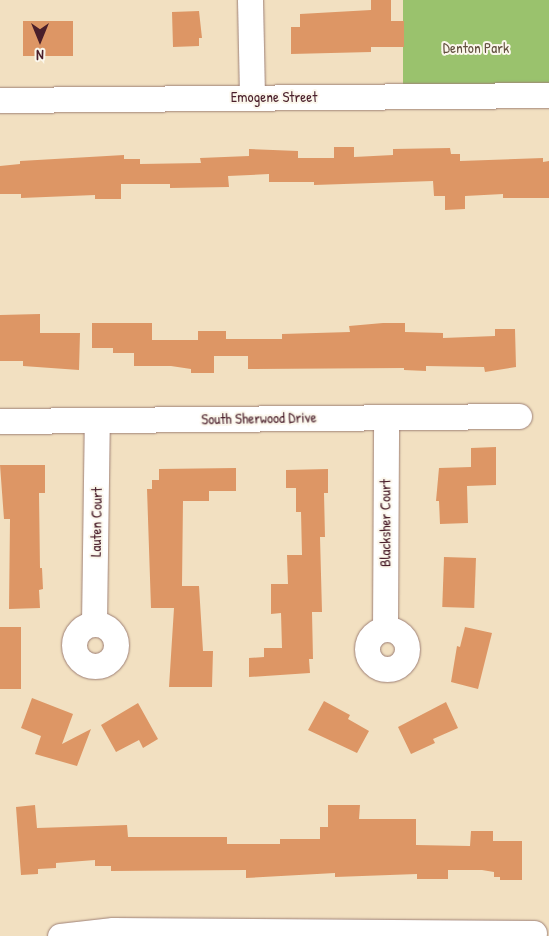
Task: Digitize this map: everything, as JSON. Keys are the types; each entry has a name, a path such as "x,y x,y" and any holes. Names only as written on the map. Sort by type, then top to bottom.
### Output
{"street":[{"path":"250,0 252,97"},
{"name":"Emogene Street","path":"0,100 549,95"},
{"name":"South Sherwood Drive","path":"0,421 519,416"},
{"name":"Blacksher Court","path":"385,629 386,417"},
{"name":"Lauten Court","path":"94,624 97,420"},
{"path":"60,936 113,930 377,933 534,932"}],"green space":[{"name":"Denton Park","path":"403,0 549,0 549,97 403,97"}],"building":[{"path":"371,0 391,0 391,21 404,21 404,47 371,47 371,52 291,54 291,27 300,27 300,14 371,10"},
{"path":"199,11 202,38 199,38 199,46 173,47 172,12"},
{"path":"23,21 73,21 73,56 23,56"},
{"path":"334,147 354,147 354,157 393,155 393,149 450,148 451,154 460,154 460,161 543,158 543,162 549,161 549,198 503,198 503,194 465,196 465,209 445,210 445,196 434,196 433,181 314,185 314,182 269,182 269,174 228,176 229,187 170,188 170,184 121,184 121,199 95,199 95,195 21,198 21,194 0,194 0,166 20,164 20,161 124,155 124,159 140,159 140,164 201,163 200,158 249,156 249,149 298,151 298,158 334,158"},
{"path":"40,314 40,333 80,333 79,370 23,366 23,361 0,361 0,315"},
{"path":"92,323 152,323 152,340 198,340 198,331 226,331 226,339 282,339 282,334 350,332 349,326 383,323 405,323 405,332 443,333 443,338 495,336 495,329 515,329 516,367 485,372 484,367 426,366 426,371 404,370 404,368 248,369 248,356 214,356 214,373 191,373 191,369 171,366 134,366 134,353 113,353 113,348 92,348"},
{"path":"496,447 496,485 467,486 468,523 440,524 439,501 436,501 439,468 471,467 471,448"},
{"path":"0,465 45,465 45,493 39,493 40,568 42,568 43,589 39,590 40,608 9,609 10,519 4,519"},
{"path":"236,468 236,491 209,491 209,501 183,501 182,586 199,586 203,651 213,651 212,687 169,687 174,608 151,608 147,489 152,489 152,480 159,480 159,469"},
{"path":"328,469 328,493 324,493 325,537 320,537 322,612 312,612 313,659 309,659 310,673 249,677 249,658 264,657 264,648 282,648 281,613 271,614 271,584 288,584 287,555 302,555 301,512 296,512 296,488 286,488 286,470"},
{"path":"444,557 476,558 474,608 442,607"},
{"path":"0,627 21,627 21,689 0,689"},
{"path":"465,627 492,633 478,689 451,682 457,646 460,647"},
{"path":"32,698 73,714 62,744 91,729 77,766 35,754 41,736 21,728"},
{"path":"324,701 350,715 348,719 369,731 357,753 308,730"},
{"path":"446,702 458,728 433,739 435,743 411,754 398,727"},
{"path":"138,703 158,739 143,748 139,740 116,752 101,725"},
{"path":"35,805 37,828 127,825 128,837 227,837 227,844 280,844 280,839 320,839 320,827 328,827 328,805 360,805 359,819 416,819 416,845 470,846 471,831 493,831 493,841 522,841 522,880 500,880 500,877 494,877 494,872 482,870 448,870 448,879 417,879 417,874 335,877 335,873 246,878 246,870 111,871 111,866 95,866 95,860 56,863 56,868 38,869 38,874 21,875 16,807"}]}
